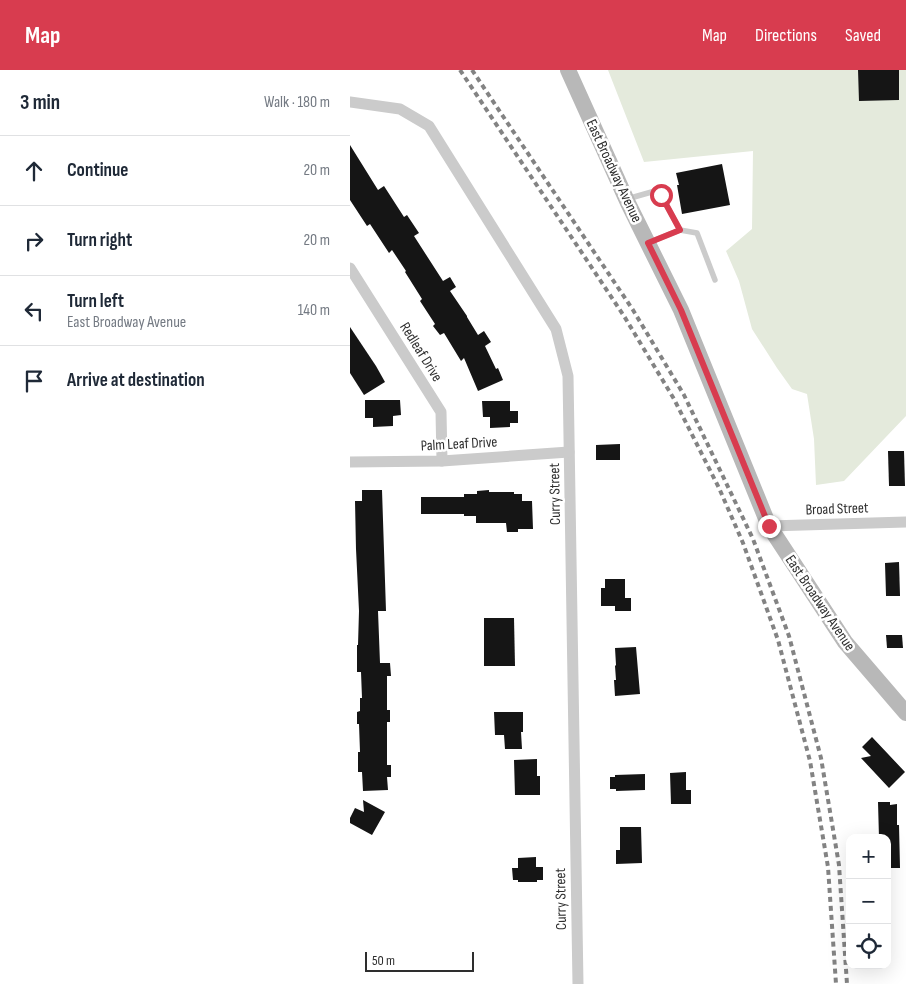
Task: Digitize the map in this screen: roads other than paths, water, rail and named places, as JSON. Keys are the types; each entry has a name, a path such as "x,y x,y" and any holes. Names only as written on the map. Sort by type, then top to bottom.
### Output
{"main road":[{"name":"East Broadway Avenue","path":"568,70 626,199 681,310 769,526 844,642 906,713"}],"street":[{"name":"Curry Street","path":"350,102 400,109 428,126 556,329 568,376 578,984"},
{"name":"Redleaf Drive","path":"350,268 441,412 442,460"},
{"name":"Palm Leaf Drive","path":"350,462 442,460 569,452"},
{"name":"Broad Street","path":"769,526 906,522"}],"lane":[{"path":"626,199 655,191 661,195 680,230"},
{"path":"648,243 680,230 697,233 715,280"}],"railway":[{"path":"460,70 624,316 674,399 719,488 743,543 778,640 810,761 828,867 836,984"},
{"path":"472,70 633,310 684,395 753,539 789,636 821,758 839,865 847,984"}]}
